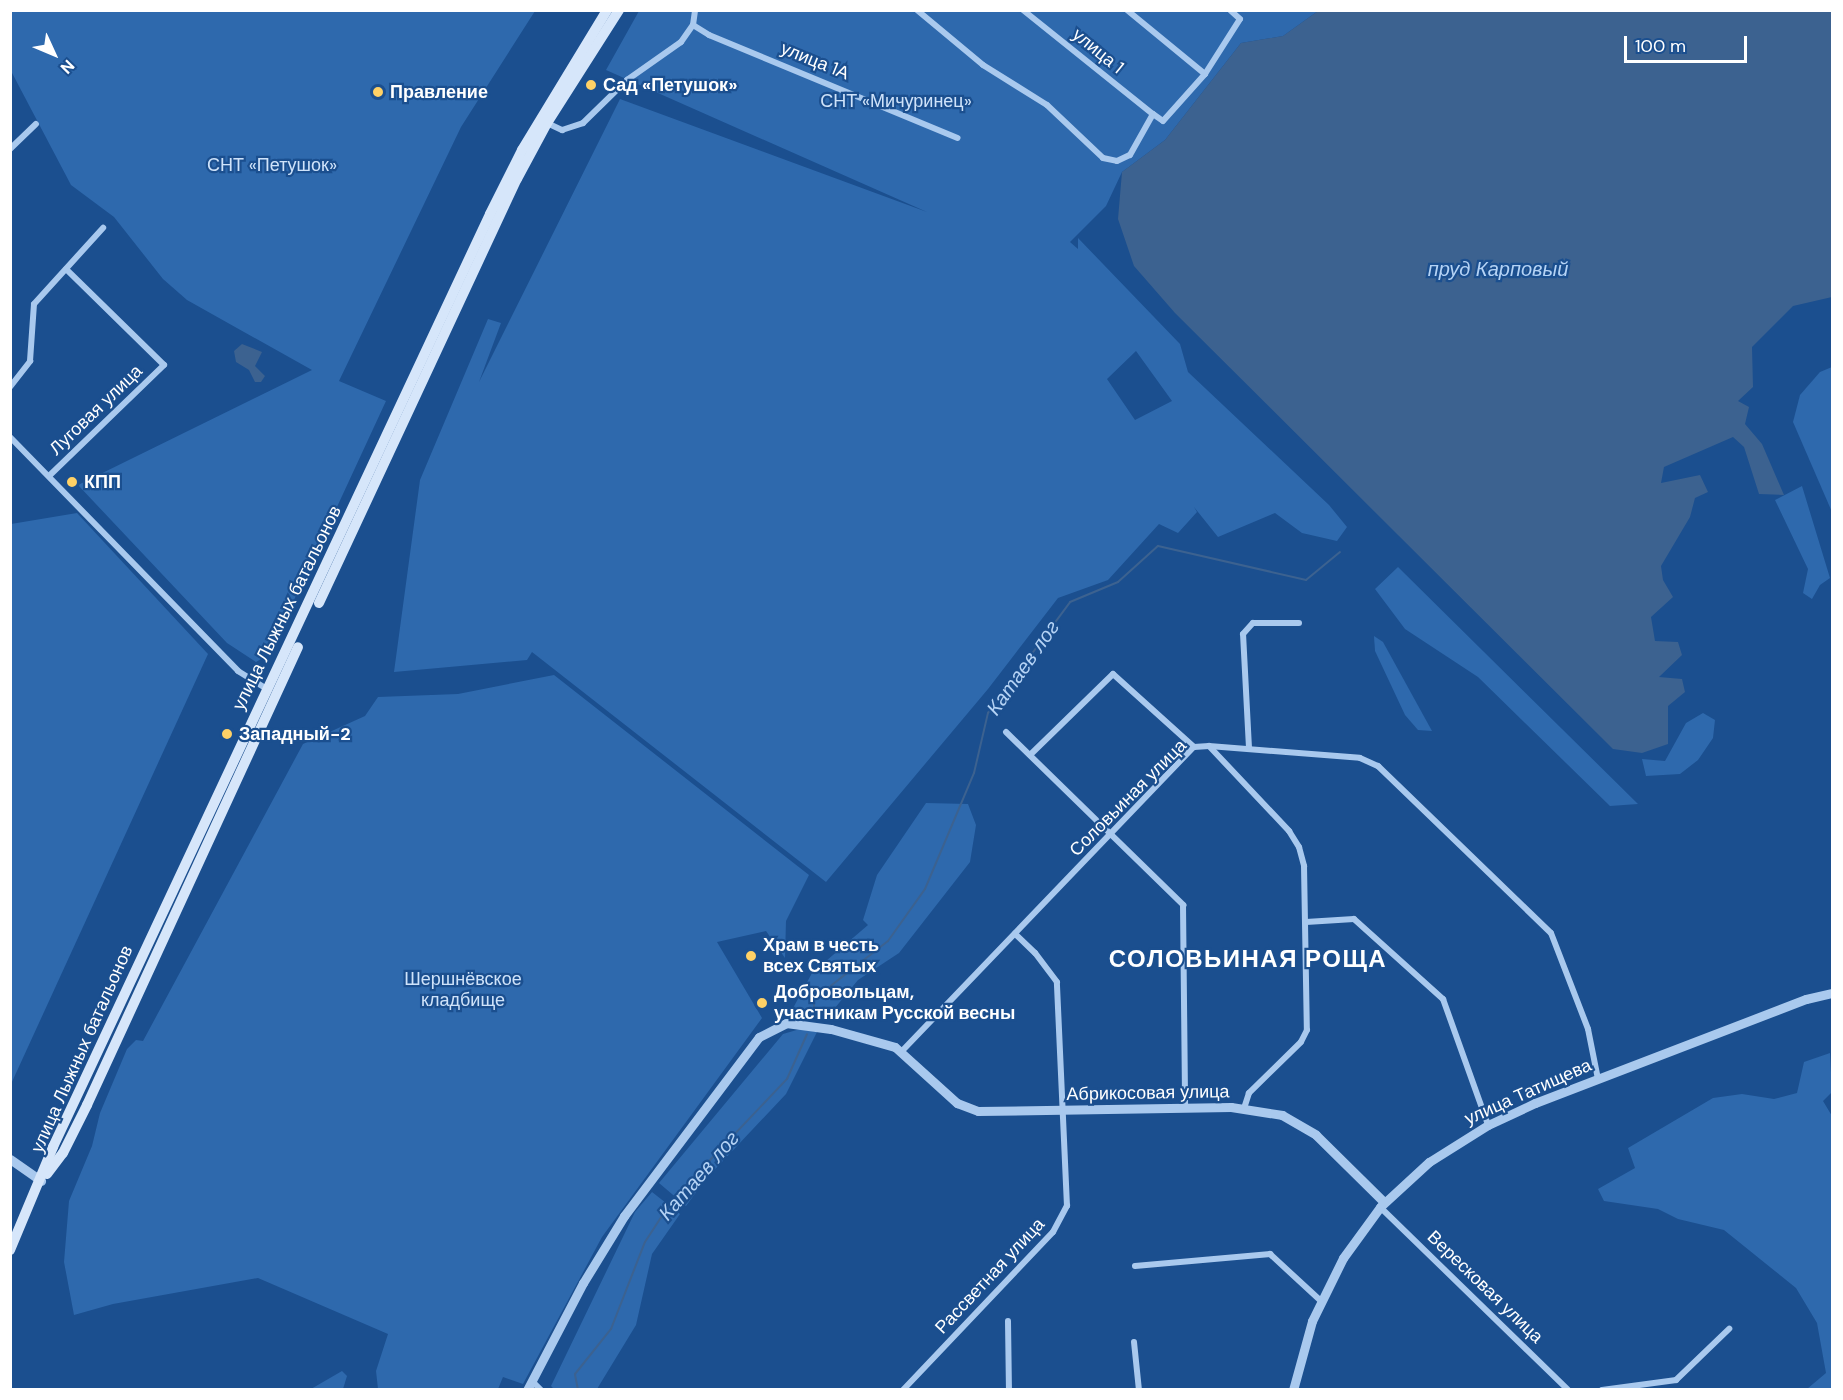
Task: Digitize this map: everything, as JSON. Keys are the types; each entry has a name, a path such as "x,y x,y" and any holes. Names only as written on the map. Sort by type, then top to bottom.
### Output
{"main road":[{"path":"526,152 607,10"},
{"path":"526,152 619,10"},
{"name":"улица Лыжных батальонов","path":"10,1250 58,1137 272,692 526,152"}],"street":[{"path":"547,123 562,130 582,123 627,80 676,47 693,25 695,10"},
{"path":"917,10 983,65 1047,105 1102,158 1117,161 1130,155 1153,114 1163,121 1205,74 1240,19 1230,10"},
{"name":"улица 1","path":"1023,10 1153,114"},
{"path":"1127,10 1205,74"},
{"name":"улица 1А","path":"693,25 709,35 958,138"},
{"path":"10,149 36,124"},
{"path":"10,387 30,361 34,304 104,228"},
{"name":"Луговая улица","path":"49,476 164,364 66,269"},
{"path":"10,437 238,672 272,692"},
{"path":"1249,748 1242,640 1246,627 1253,622 1299,623"},
{"path":"1030,755 1113,674 1194,747"},
{"path":"1006,732 1178,899 1185,911 1185,1108"},
{"path":"1209,746 1299,847 1304,866 1307,1030 1300,1042 1249,1093 1244,1108"},
{"name":"Соловьиная улица","path":"903,1050 1194,747 1209,746 1360,758 1387,774 1551,933 1588,1029 1598,1079"},
{"path":"1306,922 1354,919 1443,999 1488,1125"},
{"name":"Рассветная улица","path":"903,1389 1062,1220 1069,1188 1057,982 1015,934"},
{"name":"улица Татищева","path":"1293,1389 1304,1345 1320,1301 1343,1258 1382,1204 1429,1162 1488,1125 1598,1079 1806,999 1833,993"},
{"path":"541,1389 530,1386 566,1314 613,1232 759,1037 777,1025 793,1023 831,1029 903,1050"},
{"name":"Абрикосовая улица","path":"903,1050 966,1108 1063,1112 1244,1108 1281,1115 1305,1127 1382,1204"},
{"path":"10,1159 41,1181"},
{"name":"Вересковая улица","path":"1382,1204 1568,1389"},
{"path":"1135,1266 1270,1254 1320,1301"},
{"path":"1008,1320 1010,1389"},
{"path":"1602,1389 1676,1380 1729,1329"},
{"path":"1134,1342 1139,1389"}],"green space":[{"name":"СНТ «Петушок»","path":"11,10 535,11 461,127 339,381 386,401 269,654 256,662 227,643 78,485 312,370 187,300 163,279 114,217 71,185 11,71"},
{"name":"СНТ «Мичуринец»","path":"639,11 1318,11 1283,36 1241,43 1165,140 1122,172 1106,206 1070,242 1078,249 1078,238 1180,344 1188,372 1329,505 1347,527 1337,541 1302,533 1275,513 1218,537 1194,507 1197,512 1178,533 1159,524 1108,580 1058,598 988,689 826,882 532,652 527,660 394,672 420,480 488,319 501,323 479,382 620,99 927,212 606,70","holes":["1136,351 1172,401 1135,420 1107,379"]},
{"path":"1832,367 1832,512 1793,422 1800,395 1820,372"},
{"path":"1802,486 1830,578 1820,585 1812,599 1803,593 1808,569 1775,500"},
{"path":"77,513 208,654 11,1084 11,524"},
{"path":"1398,567 1638,804 1610,806 1478,677 1405,629 1375,589"},
{"path":"1374,636 1383,642 1432,731 1418,730 1405,715 1375,651"},
{"name":"Шершнёвское кладбище","path":"554,675 809,875 786,921 785,958 766,931 717,942 762,1018 602,1237 523,1384 503,1377 498,1389 378,1389 376,1371 388,1334 258,1278 113,1304 74,1315 64,1262 69,1201 92,1146 100,1113 127,1049 136,1040 143,1041 303,744 365,716 378,697 458,694"},
{"path":"1703,713 1715,720 1713,738 1698,760 1680,774 1646,776 1642,759 1665,761 1686,723"},
{"path":"926,803 968,804 976,825 970,862 899,953 858,980 825,1020 792,1010 812,973 868,925 863,920 877,875"},
{"path":"800,1029 817,1032 786,1094 705,1180 686,1206 659,1183 783,1034"},
{"path":"1830,1053 1832,1092 1823,1101 1832,1116 1832,1389 1807,1389 1826,1373 1817,1323 1796,1288 1724,1230 1678,1219 1658,1209 1604,1201 1598,1189 1635,1168 1628,1148 1713,1098 1742,1094 1774,1099 1797,1093 1804,1062"},
{"path":"652,1192 680,1214 652,1254 636,1325 597,1389 554,1389 551,1386 635,1212"},
{"path":"342,1371 347,1376 343,1389 311,1389"}],"water":[{"name":"пруд Карповый","path":"1318,11 1832,11 1832,297 1793,306 1752,347 1753,387 1738,401 1749,407 1745,424 1762,444 1784,495 1759,494 1744,447 1733,437 1664,467 1661,483 1700,475 1708,492 1695,498 1690,517 1661,566 1663,580 1673,597 1651,617 1655,641 1678,642 1682,655 1659,677 1682,679 1685,692 1668,706 1668,744 1642,753 1613,749 1175,313 1134,266 1118,219 1122,172 1165,140 1241,43 1283,36"},
{"path":"242,344 262,352 255,366 265,376 261,382 255,382 249,370 236,362 234,351"}],"waterway":[{"name":"Катаев лог","path":"814,1017 814,999 888,941 925,889 974,773 988,713 1070,602 1118,582 1158,546 1306,580 1340,552"},
{"name":"Катаев лог","path":"578,1390 575,1374 611,1329 645,1242 673,1199 787,1079 807,1034"}],"place":[{"name":"Сад «Петушок»","path":"591,85"},
{"name":"Правление","path":"378,92"},
{"name":"КПП","path":"72,482"},
{"name":"Западный-2","path":"227,734"},
{"name":"Храм в честь всех Святых","path":"751,956"},
{"name":"Добровольцам, участникам Русской весны","path":"762,1003"}],"district":[{"name":"СОЛОВЬИНАЯ РОЩА","path":"1248,959"}]}
